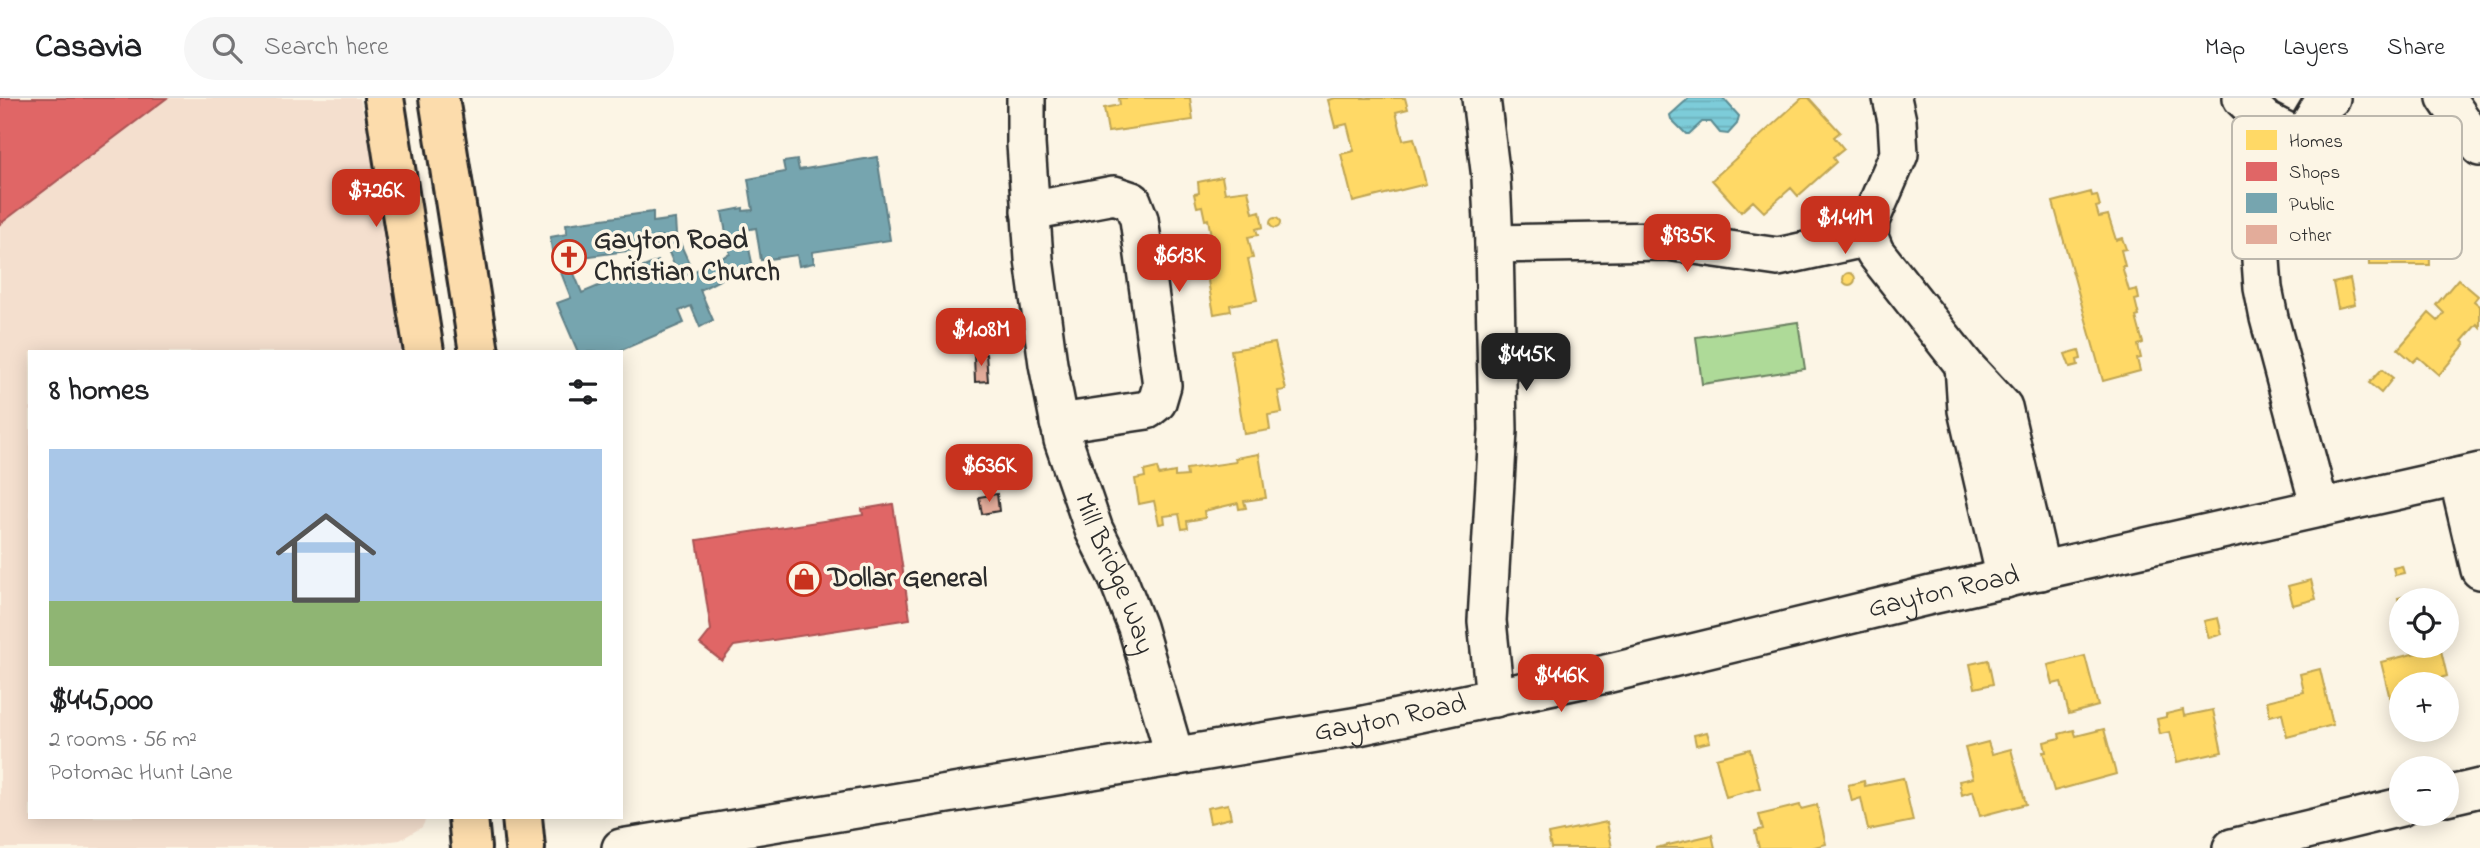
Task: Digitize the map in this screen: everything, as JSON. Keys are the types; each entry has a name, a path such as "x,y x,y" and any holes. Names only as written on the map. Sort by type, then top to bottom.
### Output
{"main road":[{"path":"384,98 424,350"},
{"path":"439,98 479,350"},
{"path":"468,819 471,848"},
{"path":"522,819 525,848"}],"street":[{"name":"Mill Bridge Way","path":"1026,98 1034,260 1059,423 1082,499 1137,627 1175,757"},
{"path":"1481,98 1491,178 1494,244 1498,430 1487,621 1494,698"},
{"path":"1892,98 1899,153 1870,220 1869,237 1875,252 1964,365 1967,410 2024,575"},
{"path":"2242,98 2261,116"},
{"path":"2315,116 2321,106 2331,98"},
{"path":"2446,98 2458,116"},
{"path":"2462,121 2480,147"},
{"path":"1030,211 1114,195 1132,201 1139,219 1163,385 1157,402 1147,410 1059,423"},
{"path":"1494,244 1667,241 1778,257 1869,237"},
{"path":"2261,259 2269,317 2320,508"},
{"path":"2469,474 2480,570"},
{"name":"Gayton Road","path":"621,848 1359,726 1606,674 2469,474"},
{"path":"2459,793 2480,788"},
{"path":"2232,848 2389,810"}],"shaded area":[{"path":"0,98 360,98 385,214 404,350 28,350 28,819 426,819 422,827 400,840 332,848 0,848"}],"green space":[{"path":"1798,322 1805,369 1702,384 1696,337"}],"water":[{"path":"1689,98 1723,98 1739,116 1737,124 1728,134 1720,133 1711,122 1702,122 1686,134 1670,115"}],"building: Homes":[{"path":"1119,98 1190,98 1193,120 1108,132 1104,108 1120,105"},
{"path":"1405,98 1408,109 1396,112 1403,140 1414,138 1426,184 1353,202 1341,154 1354,151 1347,124 1335,127 1328,100"},
{"path":"1802,98 1809,98 1840,132 1834,137 1844,149 1833,158 1836,162 1798,196 1791,188 1764,212 1753,201 1741,212 1712,180"},
{"path":"1222,177 1225,193 1248,190 1253,213 1260,211 1263,227 1256,229 1258,235 1248,237 1253,258 1248,259 1257,300 1230,305 1231,311 1214,314 1204,259 1209,258 1206,242 1212,241 1208,219 1205,220 1202,206 1197,207 1194,194 1199,193 1198,182"},
{"path":"2091,192 2092,196 2097,195 2099,217 2108,215 2116,240 2122,238 2126,249 2121,250 2125,266 2122,266 2129,291 2137,289 2139,299 2135,300 2139,316 2136,317 2143,343 2138,345 2140,371 2103,381 2053,202"},
{"path":"1275,218 1279,219 1279,227 1275,228 1271,227 1270,223 1271,219"},
{"path":"2369,259 2430,259 2430,265 2369,265"},
{"path":"1844,274 1854,274 1854,284 1844,284"},
{"path":"2350,279 2355,304 2338,308 2333,283"},
{"path":"2458,279 2478,296 2474,301 2480,306 2480,327 2477,324 2462,341 2465,344 2439,375 2418,357 2413,362 2398,349 2429,313 2438,321 2444,313 2436,305"},
{"path":"1275,343 1286,390 1278,391 1282,413 1268,415 1270,430 1244,434 1231,350"},
{"path":"2079,350 2081,359 2077,360 2078,365 2070,367 2065,354"},
{"path":"2382,369 2393,378 2381,393 2369,383"},
{"path":"1259,454 1266,498 1244,501 1246,508 1239,509 1238,503 1204,511 1205,518 1187,521 1188,528 1182,529 1179,514 1164,516 1165,523 1159,524 1154,501 1139,504 1135,479 1145,477 1144,471 1157,468 1159,475 1175,472 1175,477 1187,476 1186,469 1236,462 1235,458"},
{"path":"2402,566 2404,573 2395,575 2393,568"},
{"path":"2311,580 2316,599 2293,605 2288,586"},
{"path":"2218,618 2222,634 2209,638 2204,621"},
{"path":"2085,656 2098,706 2069,714 2061,682 2053,684 2048,665"},
{"path":"2397,658 2443,658 2446,672 2389,672 2389,695 2381,662"},
{"path":"1988,660 1993,684 1975,688 1970,664"},
{"path":"2320,669 2333,725 2287,737 2282,713 2270,716 2267,701 2304,692 2300,674"},
{"path":"2183,710 2184,716 2213,710 2222,752 2177,762 2170,732 2160,734 2157,719"},
{"path":"2104,729 2116,774 2054,791 2043,752 2046,752 2044,742 2060,738 2059,734 2074,730 2076,736"},
{"path":"1707,732 1710,742 1696,745 1694,735"},
{"path":"1988,742 1992,754 2011,749 2026,804 1980,816 1973,791 1962,795 1959,781 1973,778 1965,748"},
{"path":"1750,749 1760,788 1726,797 1716,758"},
{"path":"1903,778 1913,821 1868,830 1861,798 1852,801 1848,785 1864,781 1865,786"},
{"path":"1228,804 1231,818 1210,823 1207,808"},
{"path":"1800,805 1801,809 1817,805 1826,844 1811,848 1759,848 1755,831 1763,829 1759,815"},
{"path":"1607,822 1612,848 1551,848 1548,834"},
{"path":"1712,835 1715,848 1655,848"}],"building: Shops":[{"path":"0,98 167,98 0,224"},
{"name":"Dollar General","path":"893,504 910,619 734,646 722,661 700,644 711,630 697,540 863,515 862,509"}],"building: Public":[{"name":"Gayton Road Christian Church","path":"877,157 890,240 812,252 814,263 799,266 797,255 761,260 756,228 745,230 754,272 731,274 700,290 713,320 700,327 691,306 679,311 684,323 622,350 577,350 557,303 571,298 552,250 550,237 567,234 566,224 653,212 653,222 675,219 676,234 693,272 730,254 722,212 743,208 743,211 753,210 748,179 785,172 783,162 797,160 799,170","holes":["662,236 676,269 664,273 658,261 582,293 568,259 657,247 656,237"]}],"building: Other":[{"path":"986,354 988,381 975,382 974,355"},
{"path":"997,494 999,511 982,514 979,497"}],"place":[{"name":"Gayton Road Christian Church","path":"569,257"},
{"name":"Dollar General","path":"804,579"}]}
